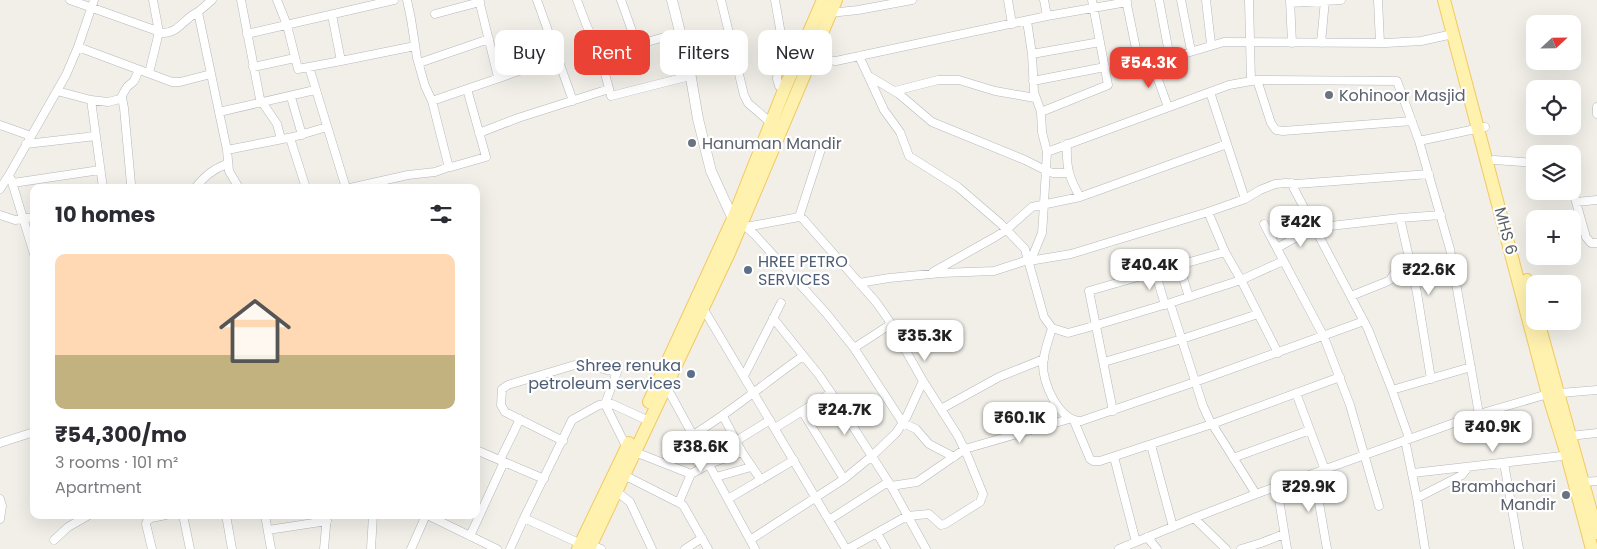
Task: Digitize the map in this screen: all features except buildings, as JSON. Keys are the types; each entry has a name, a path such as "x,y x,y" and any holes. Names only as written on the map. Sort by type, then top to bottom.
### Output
{"main road":[{"path":"588,547 645,419 740,223 771,123 784,90 824,7 836,0"},
{"name":"MHS 6","path":"1444,0 1482,127 1571,455 1592,549"},
{"path":"1450,0 1482,127 1494,160 1526,276"},
{"path":"818,30 824,7"},
{"path":"645,419 666,386 704,308 804,75"},
{"path":"1540,330 1553,393 1570,436 1571,455 1583,482 1597,533"},
{"path":"588,547 616,491 620,473"}],"street":[{"path":"70,0 93,4 159,32 167,33 174,31 187,18 198,12 212,0"},
{"path":"149,73 159,32 154,0"},
{"path":"241,0 253,67 262,103 277,124 281,138"},
{"path":"277,0 288,25 298,69 416,46"},
{"path":"247,34 394,0"},
{"path":"407,0 419,63 425,86 432,101 449,167"},
{"path":"537,0 547,30"},
{"path":"577,0 589,30"},
{"path":"621,0 631,30"},
{"path":"672,0 679,30"},
{"path":"721,0 744,95 748,103 771,123"},
{"path":"775,0 781,34 777,79 779,86 784,90"},
{"path":"824,7 858,10 911,0"},
{"path":"1008,0 1012,24"},
{"path":"1044,0 1047,16"},
{"path":"1158,0 1170,58"},
{"path":"1181,0 1191,51"},
{"path":"1206,0 1211,44"},
{"path":"1249,0 1250,43 1254,80 1271,123 1276,130 1412,121"},
{"path":"1321,43 1325,0"},
{"path":"1292,43 1290,1 1341,0"},
{"path":"1378,0 1380,43"},
{"path":"435,14 479,1 498,77"},
{"path":"832,61 1027,21 1092,4 1127,1 1139,63 1142,66 1211,44 1231,41 1250,43 1380,43 1422,41 1453,34"},
{"path":"0,189 11,179 30,136 57,91 78,47 93,4"},
{"path":"1041,112 1106,87 1109,83 1092,4"},
{"path":"198,12 227,150 227,164 237,184"},
{"path":"332,15 341,61"},
{"path":"1027,21 1032,54 1033,81 1041,112 1042,132 1047,152 1042,233 1029,260"},
{"path":"419,63 488,39"},
{"path":"1032,54 1100,42"},
{"path":"78,47 176,82 211,74"},
{"path":"858,56 884,110 900,132 909,156 958,187 1006,230 1025,250 1044,317 1052,328 1068,333 1097,325 1241,280 1283,261"},
{"path":"253,67 295,58"},
{"path":"1152,63 1168,107"},
{"path":"309,67 345,184"},
{"path":"1033,81 1105,67"},
{"path":"131,184 122,98 139,70"},
{"path":"432,101 504,75"},
{"path":"563,75 573,100"},
{"path":"605,75 611,96 690,76 711,171 740,223 755,235 826,313 854,348 903,423 916,429 929,444 954,457"},
{"path":"869,76 895,91 932,122 1026,160 1046,171 1068,173"},
{"path":"895,91 938,80 959,80 995,91 1036,98"},
{"path":"1047,152 1229,85 1254,80 1397,81 1420,141 1450,249 1479,414"},
{"path":"368,184 408,175 435,172 486,157 467,89"},
{"path":"479,133 518,118 609,89"},
{"path":"219,112 315,90"},
{"path":"57,91 90,100 108,102 122,98"},
{"path":"1210,92 1245,199"},
{"path":"292,96 302,135"},
{"path":"90,100 102,184"},
{"path":"1597,107 1597,114"},
{"path":"0,125 30,136"},
{"path":"227,150 281,138 290,138 327,127"},
{"path":"1420,141 1482,127"},
{"path":"26,144 96,136"},
{"path":"290,138 305,184"},
{"path":"1067,144 1066,159 1068,173 1080,197"},
{"path":"929,274 983,245 1006,230 1028,209 1045,203 1080,197 1227,144"},
{"path":"799,217 822,146"},
{"path":"1494,160 1526,162"},
{"path":"198,184 209,172 227,164"},
{"path":"11,179 100,170"},
{"path":"859,283 929,274 994,271 1029,260 1071,254 1208,212 1245,199 1275,184 1429,174"},
{"path":"11,179 30,240"},
{"path":"1291,184 1364,321 1392,390 1407,439 1425,549"},
{"path":"1597,200 1576,202 1586,237 1591,243 1597,242"},
{"path":"1208,212 1225,252 1278,353"},
{"path":"0,214 15,220 30,218"},
{"path":"1277,248 1313,228 1400,218 1441,216"},
{"path":"704,308 828,520 847,549 907,516 929,514 943,525 980,502 983,494 965,449 876,302 804,219 799,217 740,223"},
{"path":"1400,218 1417,293 1431,379"},
{"path":"1264,224 1324,336 1350,405 1380,506"},
{"path":"1113,411 1089,291 1225,252"},
{"path":"1179,265 1189,297"},
{"path":"1351,296 1386,282 1396,272 1411,266"},
{"path":"1155,271 1182,339 1203,406 1212,424 1256,494"},
{"path":"744,376 781,303"},
{"path":"1104,362 1258,314"},
{"path":"773,318 831,393 890,484 926,549"},
{"path":"828,520 890,484 917,482 965,449 1072,420 1088,420 1364,321"},
{"path":"854,348 891,324"},
{"path":"1052,328 1044,359 1044,374 1059,407 1072,420 1090,460 1096,462 1212,424 1340,377"},
{"path":"693,435 723,416 753,391 803,356"},
{"path":"941,409 999,377 1044,359"},
{"path":"563,441 504,412 502,389 508,385 578,364 587,364 617,372 605,404"},
{"path":"1392,390 1471,367"},
{"path":"666,386 752,546 815,498 844,479 896,433 903,423 923,382"},
{"path":"1119,549 1277,486 1479,414 1553,393 1597,390"},
{"path":"775,428 831,393"},
{"path":"1296,393 1325,470"},
{"path":"605,404 631,450 691,474"},
{"path":"510,549 572,420 599,405 605,404 612,404 645,419"},
{"path":"802,411 844,479"},
{"path":"723,416 742,452 761,480"},
{"path":"480,513 520,419"},
{"path":"736,441 770,420"},
{"path":"1233,458 1310,430"},
{"path":"0,443 30,433"},
{"path":"1570,436 1597,433"},
{"path":"1151,444 1173,527"},
{"path":"480,452 544,479"},
{"path":"679,502 691,474 709,464 742,452"},
{"path":"1413,473 1571,455"},
{"path":"1114,456 1136,542"},
{"path":"728,499 794,460"},
{"path":"1504,463 1519,549"},
{"path":"716,477 751,467"},
{"path":"1417,498 1462,475 1468,467"},
{"path":"620,473 679,502 686,508 708,549"},
{"path":"1314,474 1327,549"},
{"path":"1583,482 1597,481"},
{"path":"1277,486 1287,549"},
{"path":"616,491 630,502 652,549"},
{"path":"0,499 0,517"},
{"path":"524,518 588,547"},
{"path":"1194,518 1226,549"},
{"path":"54,540 68,527 82,519"},
{"path":"147,519 146,524 152,549"},
{"path":"184,519 190,549"},
{"path":"227,519 232,549"},
{"path":"266,519 271,549"},
{"path":"268,530 322,519"},
{"path":"324,549 327,519"},
{"path":"371,549 372,519"},
{"path":"411,549 425,519"},
{"path":"435,519 497,549"},
{"path":"470,536 477,519"},
{"path":"877,533 886,549"},
{"path":"1241,549 1284,534"},
{"path":"1148,537 1157,549"},
{"path":"685,549 702,538"},
{"path":"1266,549 1272,539"}],"place":[{"name":"Kohinoor Masjid","path":"1329,95"},
{"name":"Hanuman Mandir","path":"692,143"},
{"name":"HREE PETRO SERVICES","path":"748,270"},
{"name":"Shree renuka petroleum services","path":"691,374"},
{"name":"Bramhachari Mandir","path":"1566,495"}]}
